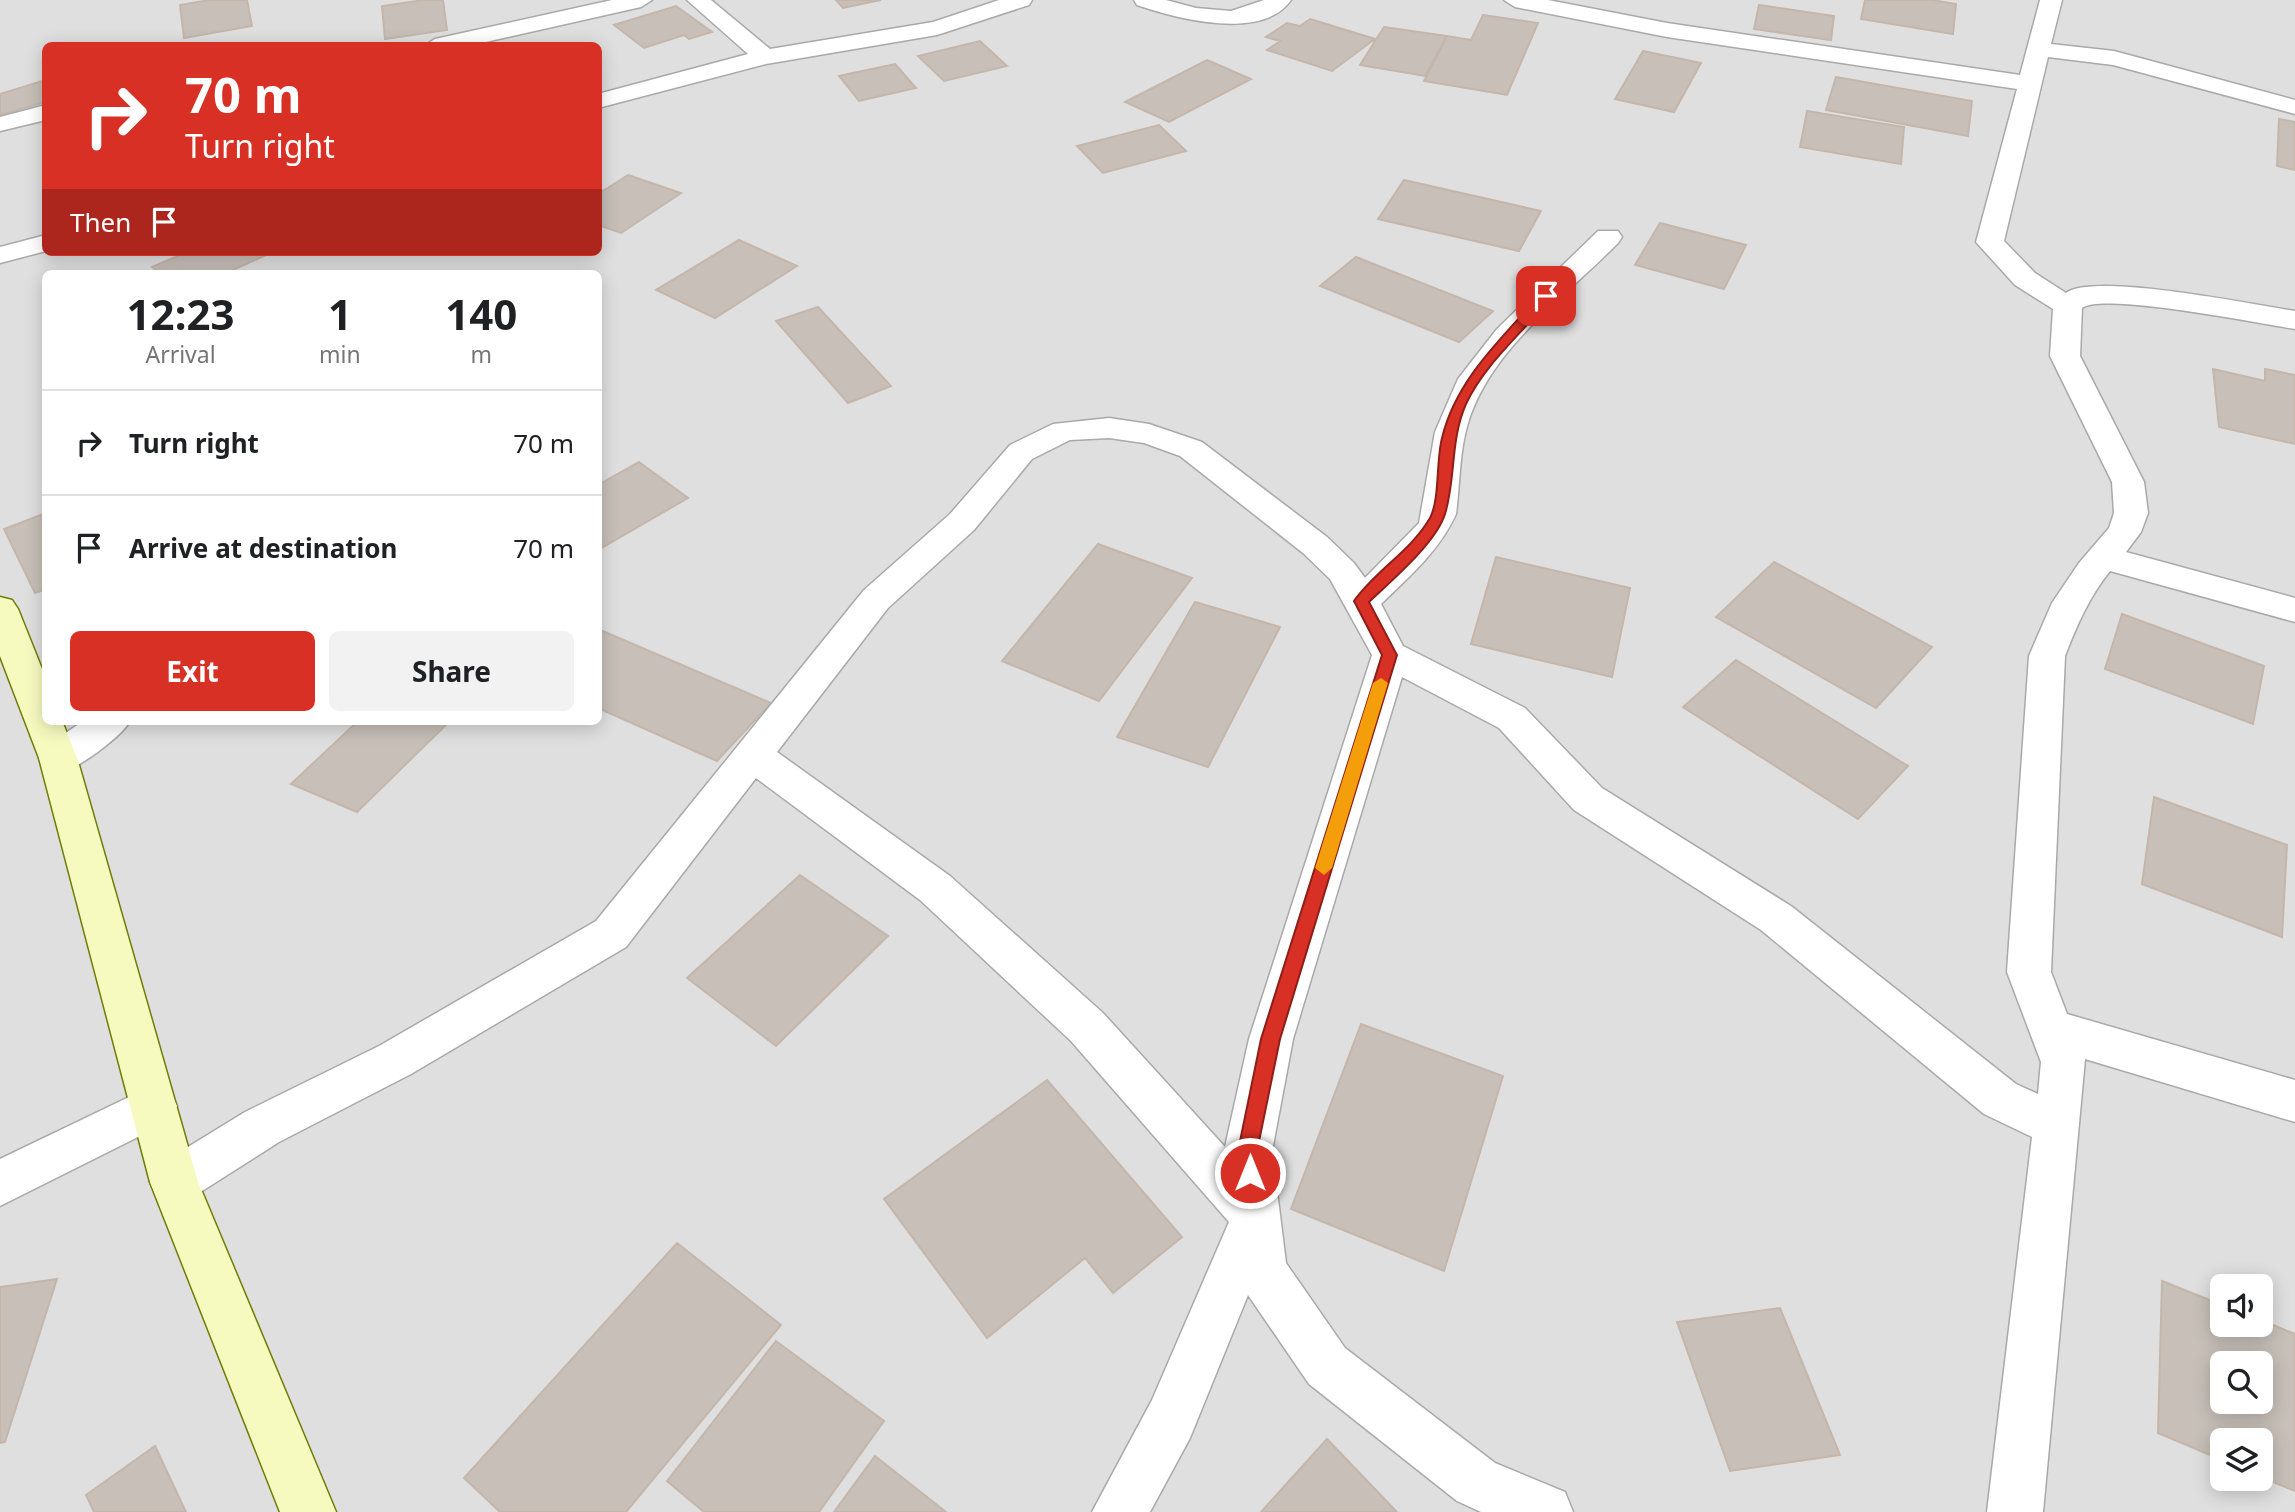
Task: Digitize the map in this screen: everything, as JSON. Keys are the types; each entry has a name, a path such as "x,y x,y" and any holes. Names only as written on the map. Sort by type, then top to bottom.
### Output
{"street":[{"path":"453,42 641,0"},
{"path":"698,0 765,57"},
{"path":"602,100 765,57 937,28 1021,0"},
{"path":"1145,0 1185,15 1216,18 1244,15 1270,7 1280,0"},
{"path":"1515,0 1667,20 2030,84"},
{"path":"2051,0 1990,242 2016,274 2046,296 2068,305"},
{"path":"2039,48 2114,58 2295,107"},
{"path":"0,124 42,112"},
{"path":"1362,601 1413,552 1438,515 1448,439 1459,405 1473,380 1546,296 1608,237"},
{"path":"0,255 42,244"},
{"path":"2015,1512 2064,1062 2029,972 2047,656 2064,612 2091,571 2124,532 2131,513 2128,482 2065,356 2068,305 2080,296 2119,294 2295,320"},
{"path":"174,1182 262,1127 405,1055 611,933 876,599 962,522 1021,452 1064,431 1109,428 1149,434 1191,450 1315,544 1342,571 1362,601 1390,655 1512,718 1588,799 1776,918 2000,1099 2057,1126"},
{"path":"2104,558 2295,610"},
{"path":"0,609 42,717"},
{"path":"1390,655 1271,1039 1248,1151 1262,1272 1327,1366 1476,1482 1545,1512"},
{"path":"45,725 58,758 174,1182 308,1512"},
{"path":"58,758 105,725"},
{"path":"754,756 935,888 1087,1027 1256,1216"},
{"path":"2052,1029 2295,1101"},
{"path":"0,1183 154,1106"},
{"path":"1120,1512 1171,1419 1256,1216"}],"shaded area":[{"path":"0,0 2295,0 2295,1512 0,1512"}],"building":[{"path":"209,0 247,0 252,26 184,38 180,5"},
{"path":"443,0 447,30 385,39 382,6"},
{"path":"836,0 881,0 843,8"},
{"path":"1865,0 1932,0 1956,4 1953,34 1861,19"},
{"path":"1759,5 1834,16 1831,40 1754,29"},
{"path":"676,6 712,32 689,39 684,35 644,48 614,25"},
{"path":"1483,15 1538,23 1507,95 1424,81 1447,36 1471,40"},
{"path":"1310,19 1375,39 1332,71 1267,50 1280,41 1266,37 1287,23 1300,26"},
{"path":"1384,27 1447,36 1425,76 1360,65"},
{"path":"980,41 1007,66 944,81 918,56"},
{"path":"1643,51 1701,63 1674,112 1615,99"},
{"path":"1207,60 1251,79 1169,122 1125,102"},
{"path":"895,64 916,88 859,101 839,76"},
{"path":"1836,77 1972,101 1968,136 1826,110"},
{"path":"42,81 42,103 0,115 0,94"},
{"path":"1807,111 1904,127 1901,164 1800,147"},
{"path":"2279,119 2295,122 2295,170 2277,166"},
{"path":"1159,125 1186,151 1103,173 1077,146"},
{"path":"628,175 681,193 621,233 602,226 602,191"},
{"path":"1404,180 1541,211 1519,251 1378,219"},
{"path":"1660,223 1746,245 1724,289 1635,265"},
{"path":"739,240 797,266 715,318 656,290"},
{"path":"178,256 264,256 233,270 156,270 152,267"},
{"path":"1356,257 1493,311 1459,342 1320,286"},
{"path":"818,307 891,386 848,403 776,321"},
{"path":"2213,369 2265,381 2265,369 2295,375 2295,444 2219,427"},
{"path":"639,462 688,498 602,548 602,483"},
{"path":"42,515 42,590 35,593 4,529"},
{"path":"1098,544 1192,578 1099,701 1002,661"},
{"path":"1496,557 1630,588 1612,677 1471,644"},
{"path":"1774,562 1932,647 1876,708 1716,617"},
{"path":"1195,602 1280,627 1208,767 1117,737"},
{"path":"2122,614 2264,666 2253,724 2105,669"},
{"path":"602,631 771,703 717,761 602,710"},
{"path":"1736,660 1908,766 1858,819 1683,707"},
{"path":"354,725 446,725 357,812 291,784"},
{"path":"2154,797 2287,845 2282,937 2142,884"},
{"path":"800,875 888,936 776,1046 687,978"},
{"path":"1361,1024 1503,1076 1444,1271 1291,1209"},
{"path":"1047,1080 1182,1237 1113,1293 1085,1258 987,1338 884,1199"},
{"path":"677,1243 781,1325 626,1512 500,1512 464,1478"},
{"path":"57,1279 5,1442 0,1443 0,1287"},
{"path":"2162,1281 2210,1300 2210,1337 2273,1337 2273,1325 2295,1334 2295,1491 2273,1482 2273,1428 2210,1428 2210,1455 2158,1433"},
{"path":"1780,1308 1840,1455 1730,1471 1677,1322"},
{"path":"776,1341 884,1421 819,1512 704,1512 667,1481"},
{"path":"1327,1439 1397,1512 1261,1512"},
{"path":"155,1446 186,1512 94,1512 86,1495"},
{"path":"875,1456 946,1512 834,1512"}],"slow traffic":[{"path":"1324,868 1381,683"}],"route":[{"path":"1250,1173 1248,1151 1271,1039 1390,655 1362,601 1413,552 1438,515 1448,439 1459,405 1473,380 1546,296"}]}
